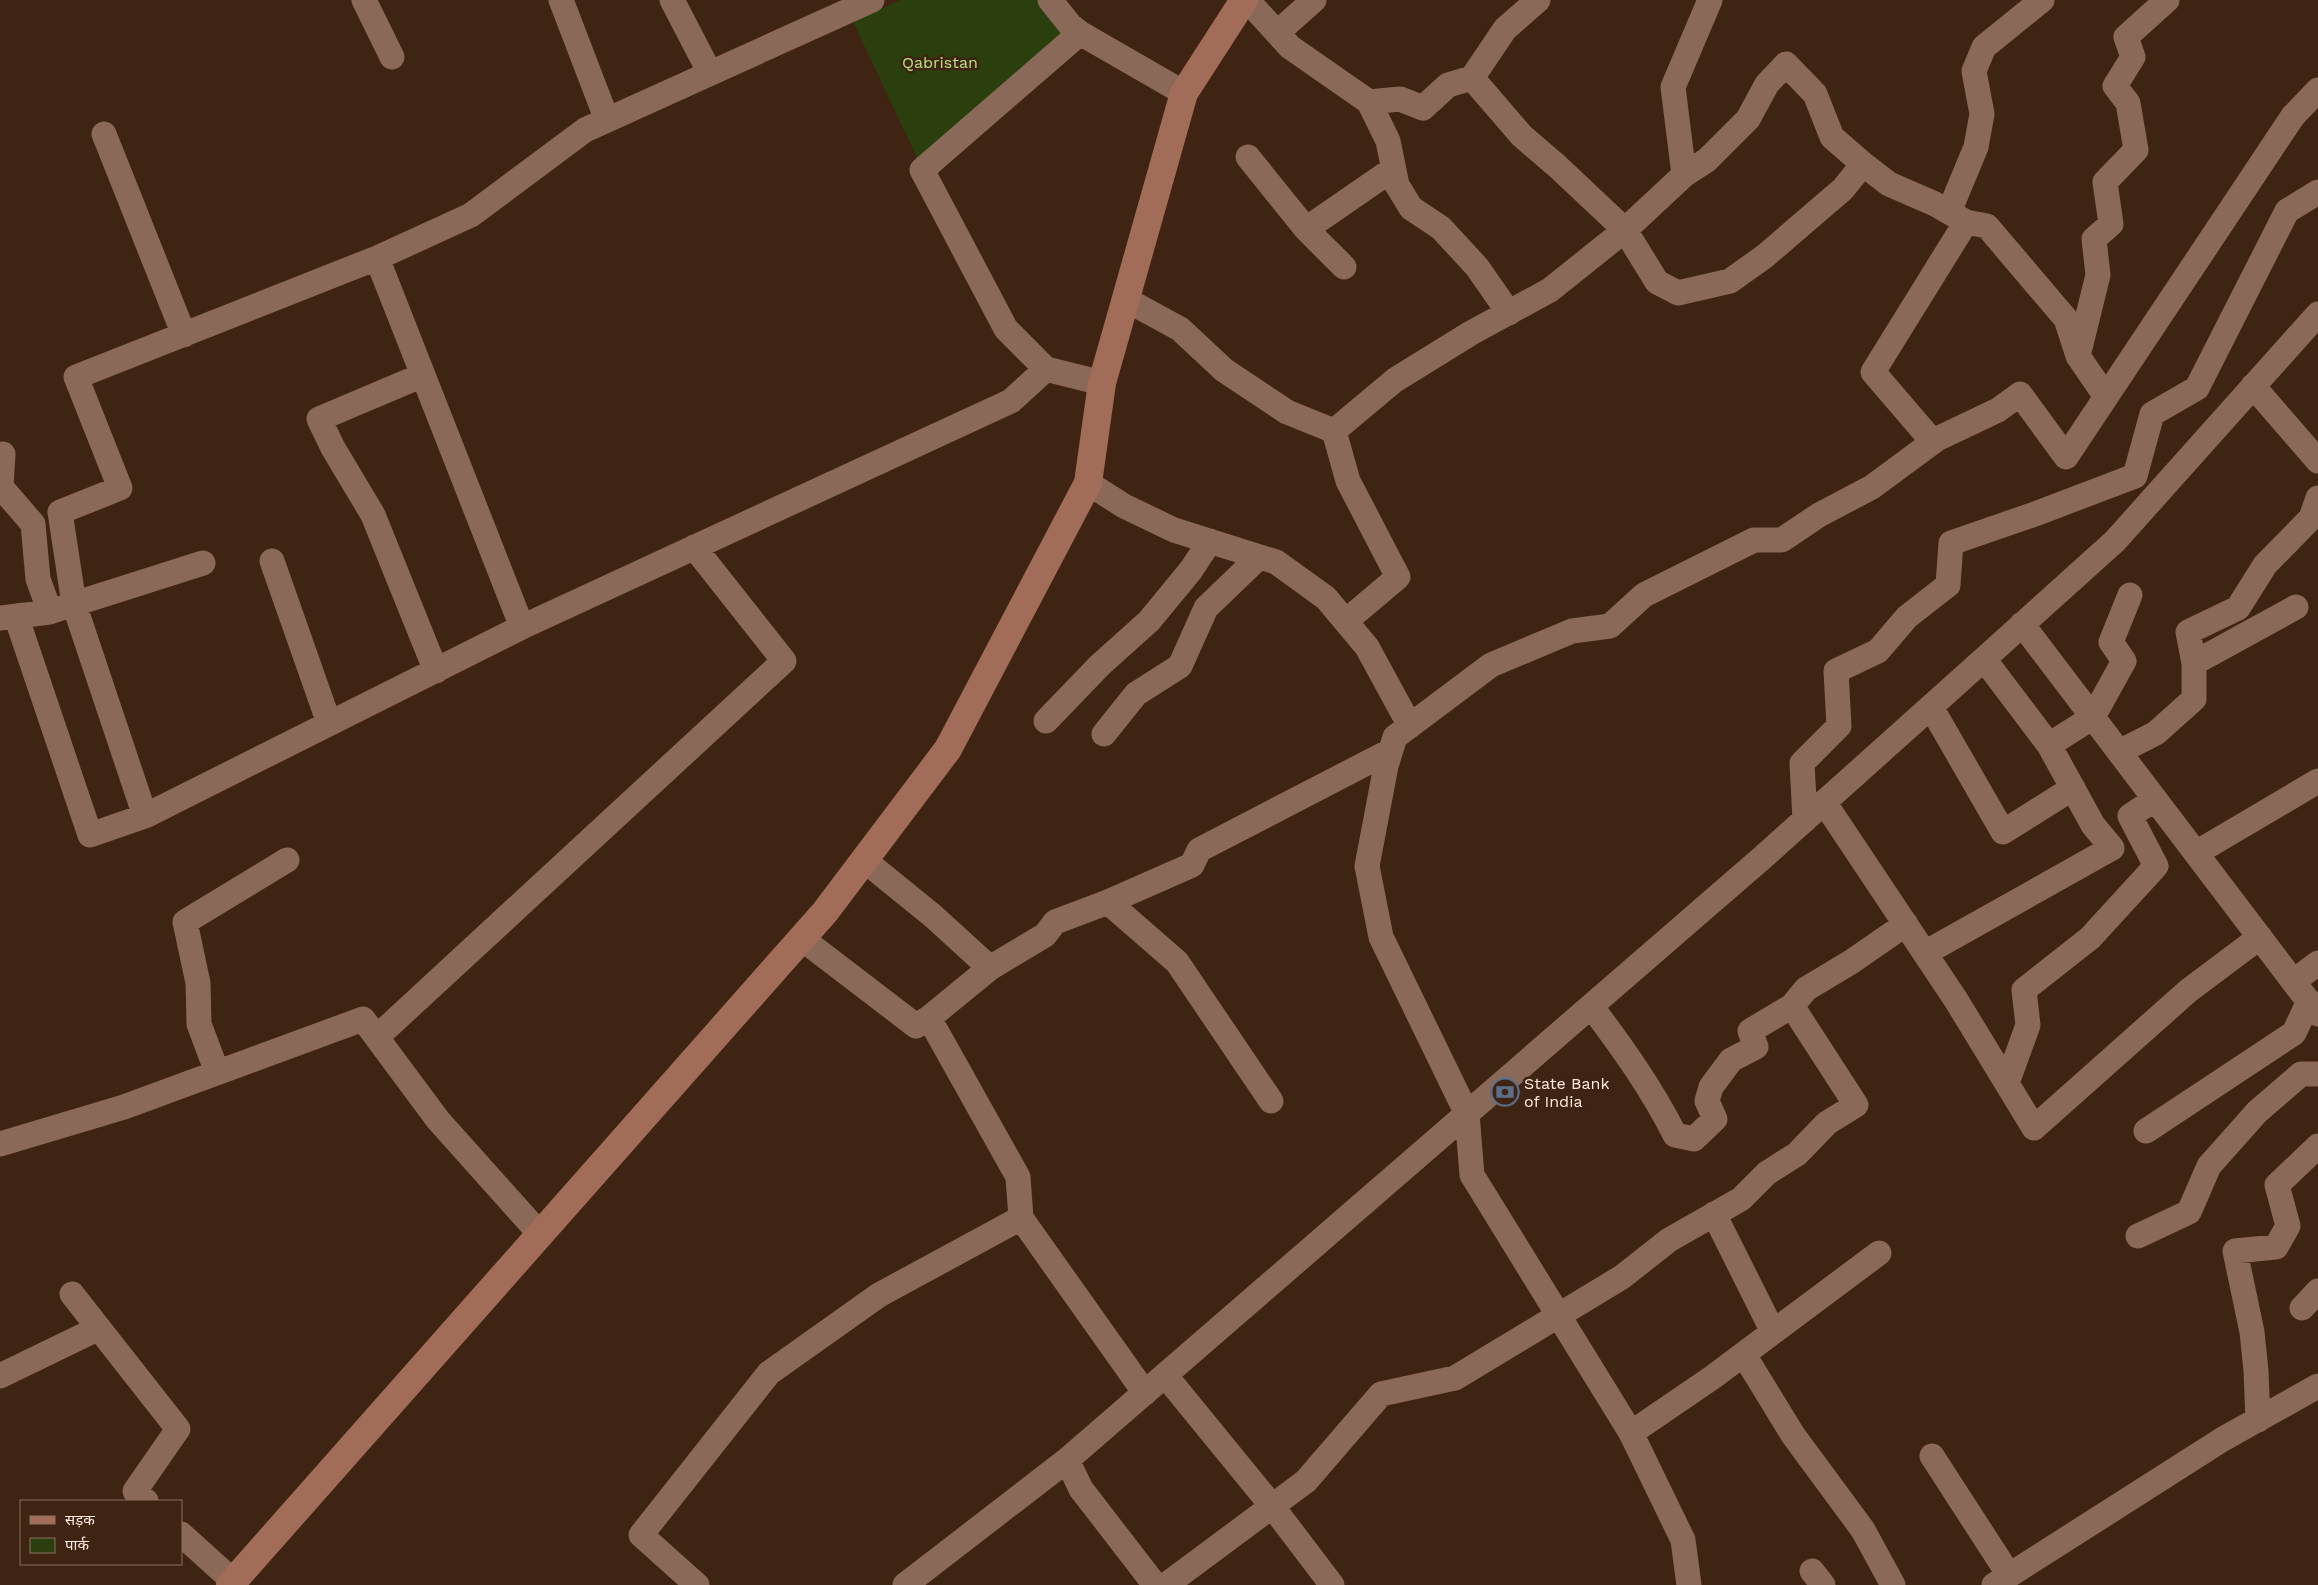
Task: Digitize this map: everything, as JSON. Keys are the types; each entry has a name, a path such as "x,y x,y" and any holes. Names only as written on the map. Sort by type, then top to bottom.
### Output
{"main road":[{"path":"241,1582 540,1234 825,912 948,749 1088,483 1102,383 1184,93 1246,0"}],"street":[{"path":"364,0 392,57"},
{"path":"561,0 607,120"},
{"path":"672,0 710,73"},
{"path":"145,816 74,604 60,512 120,488 76,377 377,258 471,215 585,130 872,0"},
{"path":"1050,0 1080,33 1184,93"},
{"path":"1246,0 1290,47 1369,102 1388,141 1397,185 1411,208 1441,228 1477,267 1509,313"},
{"path":"1278,32 1314,0"},
{"path":"1369,102 1400,99 1423,108 1448,85 1472,78 1505,29 1538,0"},
{"path":"1684,175 1673,87 1710,0"},
{"path":"1933,442 1873,372 1958,217 1976,147 1982,114 1974,70 1984,47 2042,0"},
{"path":"2078,356 2098,275 2094,239 2111,224 2105,182 2136,150 2128,104 2115,86 2133,57 2126,37 2167,0"},
{"path":"1080,33 922,170 1006,329 1046,369 1102,383"},
{"path":"1334,432 1395,380 1550,290 1625,230 1684,175 1707,160 1748,119 1767,84 1786,64 1815,94 1832,136 1863,164 1889,184 1958,217 1987,226 2066,319 2078,356 2106,398"},
{"path":"1472,78 1522,136 1558,166 1625,230 1657,282 1678,293 1730,281 1766,256 1843,189 1863,164"},
{"path":"1689,1585 1684,1540 1631,1433 1472,1175 1467,1114 1381,937 1367,866 1390,751 1395,737 1491,665 1572,630 1610,626 1644,596 1754,540 1782,540 1819,515 1872,487 1933,442 1998,410 2020,394 2066,457 2293,116 2318,90"},
{"path":"104,134 184,335"},
{"path":"1248,157 1306,229 1344,267"},
{"path":"1306,229 1393,169"},
{"path":"1804,820 1802,763 1839,726 1836,671 1878,652 1906,617 1948,586 1951,544 2134,476 2152,414 2197,388 2287,211 2318,192"},
{"path":"377,258 522,627"},
{"path":"1125,299 1180,329 1224,370 1287,412 1334,432"},
{"path":"905,1585 1067,1460 1145,1393 1804,820 2115,541 2318,314"},
{"path":"203,563 50,612 8,617 90,835 145,816 522,627 1011,401 1046,369"},
{"path":"423,375 319,418 333,448 372,515 436,671"},
{"path":"2253,386 2316,454"},
{"path":"1334,432 1348,480 1398,577 1346,621"},
{"path":"3,454 1,487 33,524 38,579 50,612"},
{"path":"1088,483 1132,510 1174,530 1276,562 1326,598 1367,647 1410,726"},
{"path":"2119,752 2156,733 2194,699 2194,663 2188,632 2238,608 2265,565 2311,518 2318,498"},
{"path":"1046,721 1100,665 1149,621 1191,570 1210,541"},
{"path":"377,1037 784,662 694,547"},
{"path":"1104,734 1136,694 1180,666 1206,608 1258,556"},
{"path":"272,561 329,723"},
{"path":"2050,745 2093,717 2124,661 2111,642 2130,595"},
{"path":"2194,663 2296,607"},
{"path":"2022,624 2313,1007 2294,1033 2146,1132"},
{"path":"1925,953 2112,848 2093,825 2050,745 1984,658"},
{"path":"1930,707 2003,832 2073,788"},
{"path":"801,938 916,1026 929,1018 990,968 1045,935 1055,922 1108,902 1192,865 1199,850 1390,751"},
{"path":"2196,853 2318,781"},
{"path":"2007,1083 2028,1025 2024,990 2090,938 2156,866 2130,816 2155,799"},
{"path":"1824,802 1925,953 2034,1128 2188,991 2260,937"},
{"path":"217,1072 199,1024 198,983 185,922 286,860"},
{"path":"864,860 933,916 990,968"},
{"path":"1108,902 1177,962 1271,1101"},
{"path":"1591,1006 1624,1051 1660,1107 1675,1135 1694,1139 1715,1119 1707,1101 1711,1087 1731,1060 1756,1047 1750,1031 1792,1006 1806,989 1851,962 1906,924"},
{"path":"2294,982 2318,963"},
{"path":"1166,1585 1306,1481 1380,1394 1455,1378 1559,1316 1622,1277 1669,1240 1741,1199 1767,1173 1797,1154 1828,1124 1856,1105 1792,1006"},
{"path":"0,1144 124,1107 363,1018 438,1120 540,1234"},
{"path":"929,1018 1018,1177 1021,1218 1145,1393"},
{"path":"2138,1236 2189,1212 2209,1166 2257,1112 2301,1074 2318,1074"},
{"path":"2258,1420 2252,1332 2235,1251 2276,1247 2288,1226 2277,1185 2318,1146"},
{"path":"1714,1214 1773,1332"},
{"path":"697,1585 640,1535 769,1373 879,1295 1021,1218"},
{"path":"1631,1433 1744,1354 1879,1252"},
{"path":"72,1294 178,1429 135,1491 145,1500"},
{"path":"0,1376 99,1328"},
{"path":"1744,1354 1793,1435 1863,1530 1893,1585"},
{"path":"1165,1375 1272,1506 1332,1585"},
{"path":"1932,1456 2002,1580 2207,1449 2318,1386"},
{"path":"1067,1460 1081,1489 1155,1585"},
{"path":"182,1535 241,1582"}],"green space":[{"name":"Qabristan","path":"900,0 1046,0 1071,31 919,162 853,22"}],"place":[{"name":"State Bank of India","path":"1505,1092"}]}
